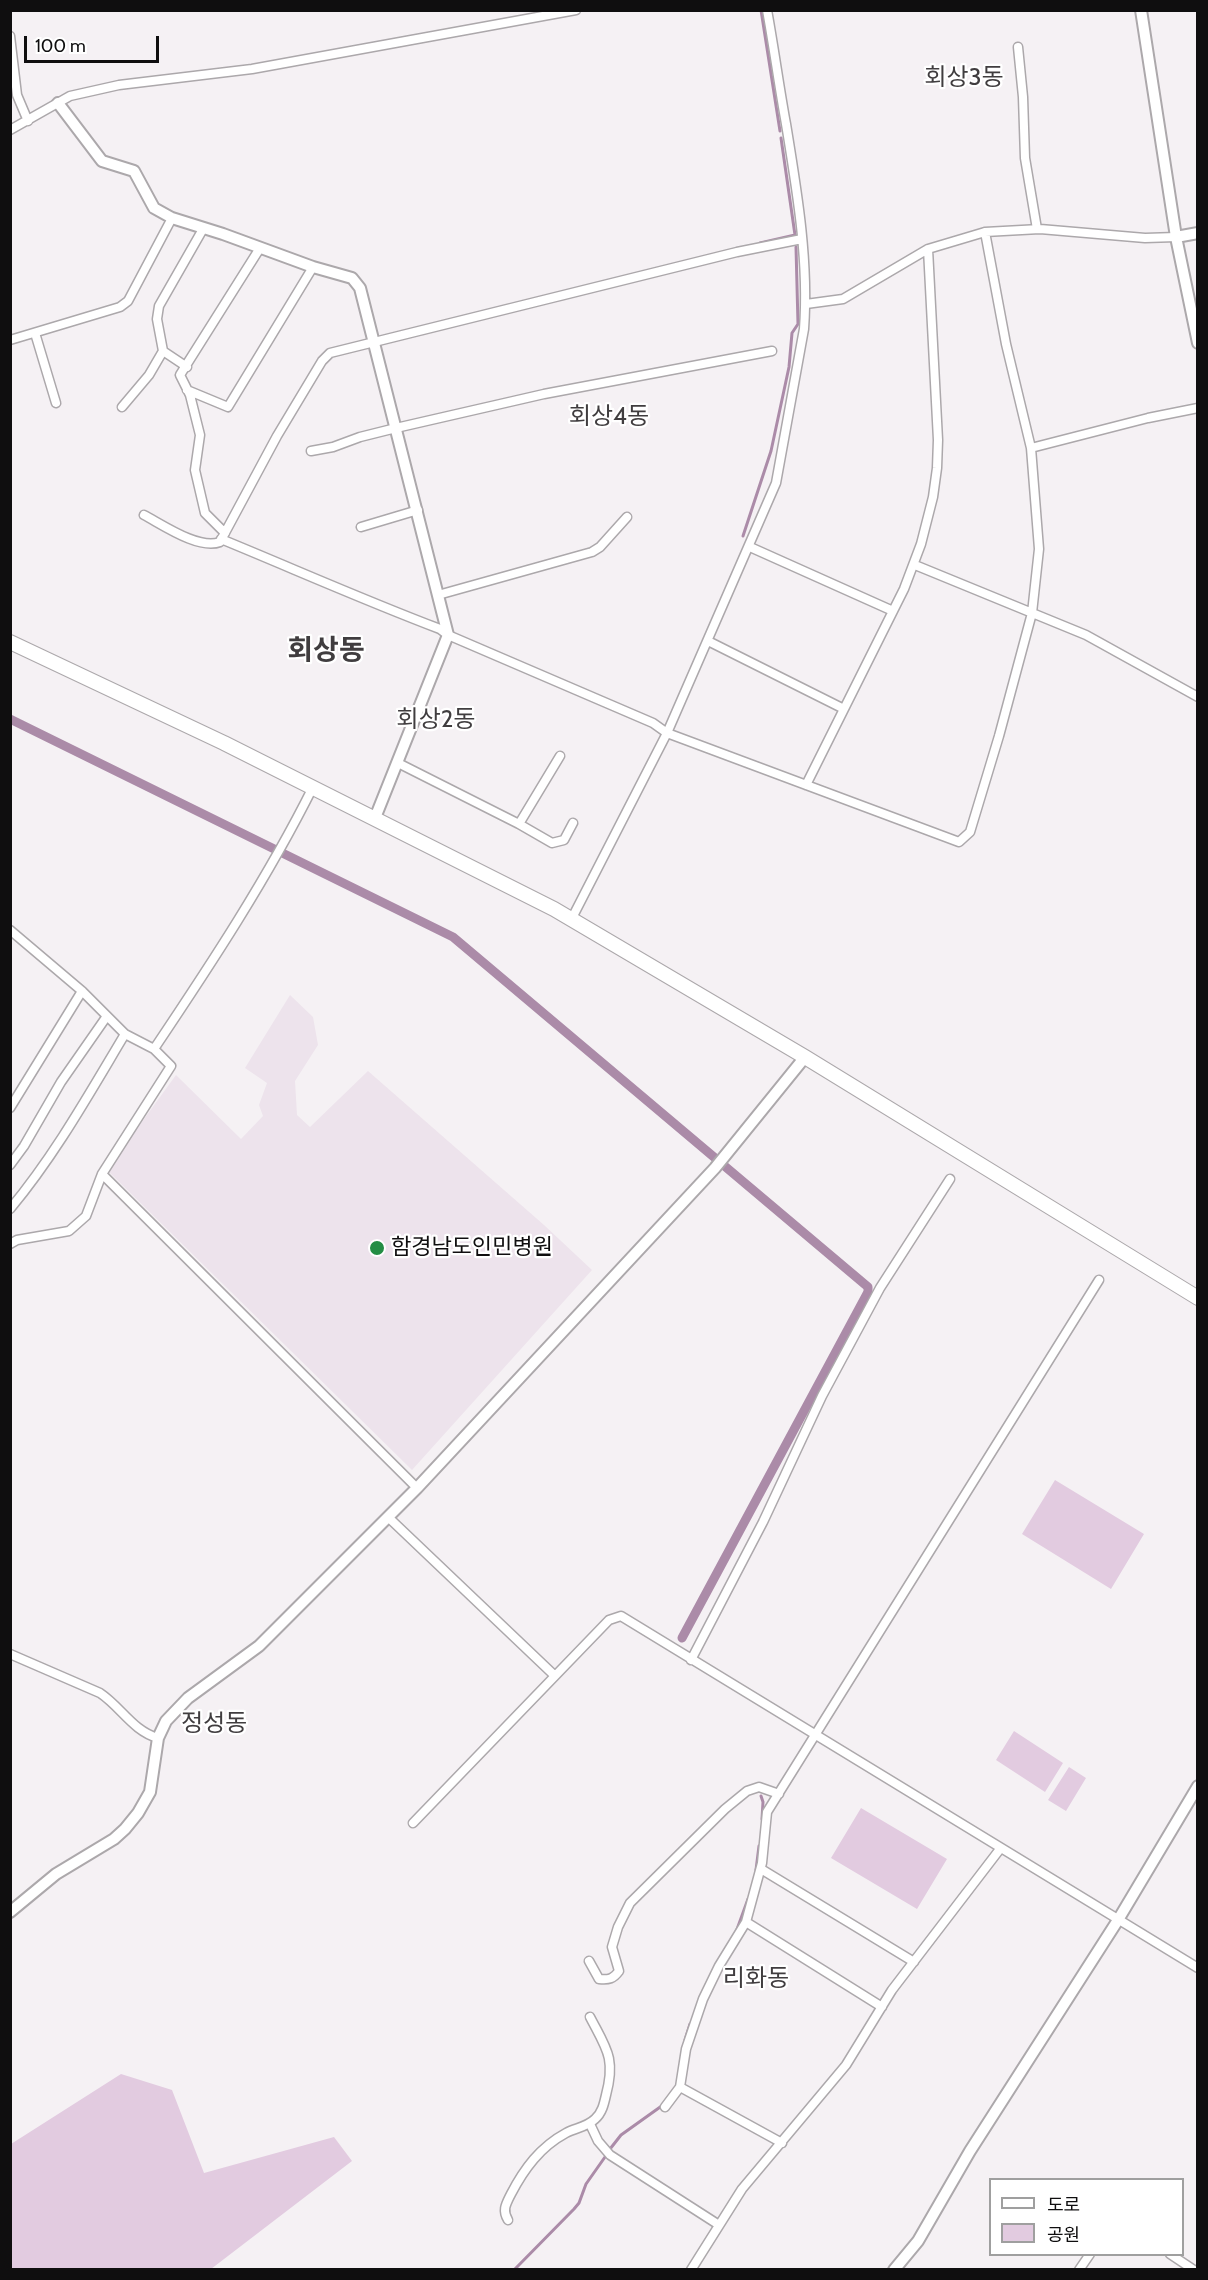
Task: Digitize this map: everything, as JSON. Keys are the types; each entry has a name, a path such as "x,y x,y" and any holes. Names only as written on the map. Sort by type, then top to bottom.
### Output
{"highway":[{"path":"10,642 313,787 571,920 806,1057 1197,1298"}],"street":[{"path":"10,130 78,93 252,69 576,10"},
{"path":"571,920 668,733 777,483 804,329 806,304 795,179 767,10"},
{"path":"1141,10 1176,237 1197,343"},
{"path":"10,36 17,96 28,121"},
{"path":"1018,47 1023,97 1025,158 1037,229"},
{"path":"58,103 102,161 134,171 154,208 172,218 203,229 352,278 360,288 448,635 375,818"},
{"path":"10,340 120,307 128,301 172,218"},
{"path":"122,407 149,375 163,351 157,319 159,306 203,229"},
{"path":"806,304 836,301 851,296 928,249 985,231 1037,229 1145,238 1176,237 1197,233"},
{"path":"260,248 180,375 188,390 200,435 195,470 205,513 223,536 364,600 440,629 448,635 653,723 668,733 954,841 963,840 970,832 999,736 1032,613 1039,549 1031,448 1006,344 985,231"},
{"path":"144,515 185,537 214,544 223,536 277,436 322,361 330,353 738,252 802,239"},
{"path":"806,785 915,564 933,497 938,453 928,249"},
{"path":"188,390 228,407 313,267"},
{"path":"36,333 56,403"},
{"path":"163,351 187,367"},
{"path":"311,451 333,447 396,428 544,394 772,351"},
{"path":"1031,448 1197,408"},
{"path":"361,527 418,510"},
{"path":"438,595 592,552 618,529 627,517"},
{"path":"750,547 893,611"},
{"path":"915,564 1086,635 1197,697"},
{"path":"708,641 844,709"},
{"path":"519,824 560,756"},
{"path":"398,763 552,843 564,840 573,824"},
{"path":"154,1049 230,935 287,840 313,787"},
{"path":"12,935 82,991 125,1034 154,1049 171,1066 102,1174 86,1216 69,1231 13,1240"},
{"path":"10,1108 82,991"},
{"path":"10,1165 24,1146 61,1082 106,1016"},
{"path":"10,1209 31,1184 67,1130 125,1034"},
{"path":"10,1912 61,1871 114,1839 125,1829 138,1814 150,1792 158,1738 166,1721 181,1705 259,1646 417,1488 715,1168 806,1057"},
{"path":"102,1174 417,1488"},
{"path":"691,1660 763,1522 822,1396 864,1317 950,1179"},
{"path":"665,2107 680,2087 692,2027 719,1966 746,1922 760,1869 767,1812 1098,1280"},
{"path":"388,1517 554,1675"},
{"path":"413,1823 554,1675 615,1616 627,1619 1197,1968"},
{"path":"10,1654 100,1693 113,1702 139,1729 158,1738"},
{"path":"894,2270 922,2235 976,2142 1118,1920 1197,1786"},
{"path":"589,1961 599,1979 608,1980 614,1977 619,1971 612,1947 618,1927 630,1904 725,1809 747,1791 759,1787 779,1794"},
{"path":"691,2270 742,2189 846,2065 892,1990 1000,1849"},
{"path":"760,1869 914,1962"},
{"path":"746,1922 882,2007"},
{"path":"508,2220 505,2215 505,2206 531,2162 561,2135 590,2124 603,2108 611,2076 609,2053 590,2017"},
{"path":"680,2087 782,2143"},
{"path":"590,2124 598,2141 610,2155 718,2224"},
{"path":"1079,2270 1089,2256"},
{"path":"1173,2256 1194,2270"}],"shaded area":[{"name":"함경남도인민병원","path":"290,995 313,1017 318,1045 295,1081 297,1115 310,1127 368,1071 592,1270 412,1470 107,1170 176,1075 241,1139 263,1116 259,1105 267,1083 245,1068"}],"green space":[{"path":"1055,1480 1144,1534 1111,1589 1022,1534"},
{"path":"1014,1731 1063,1763 1045,1792 996,1760"},
{"path":"1069,1767 1086,1778 1066,1811 1048,1800"},
{"path":"861,1808 947,1859 917,1909 831,1858"},
{"path":"121,2074 172,2090 204,2173 334,2137 352,2161 211,2269 11,2269 11,2144"}],"waterway":[{"path":"761,10 780,131"},
{"path":"760,243 795,235 781,138"},
{"path":"743,536 771,451 789,367 792,333 798,324 796,247"},
{"path":"10,719 453,937 868,1287 868,1292 682,1638"},
{"path":"761,1796 762,1819"},
{"path":"756,1870 759,1846"},
{"path":"736,1932 748,1899"},
{"path":"685,2040 690,2024"},
{"path":"610,2149 621,2135 663,2105"},
{"path":"514,2270 579,2203 586,2184 605,2157"}],"place":[{"name":"함경남도인민병원","path":"377,1248"}],"district":[{"name":"회상3동","path":"964,78"},
{"name":"회상4동","path":"609,417"},
{"name":"회상동","path":"326,651"},
{"name":"회상2동","path":"436,720"},
{"name":"정성동","path":"214,1724"},
{"name":"리화동","path":"756,1979"}]}
